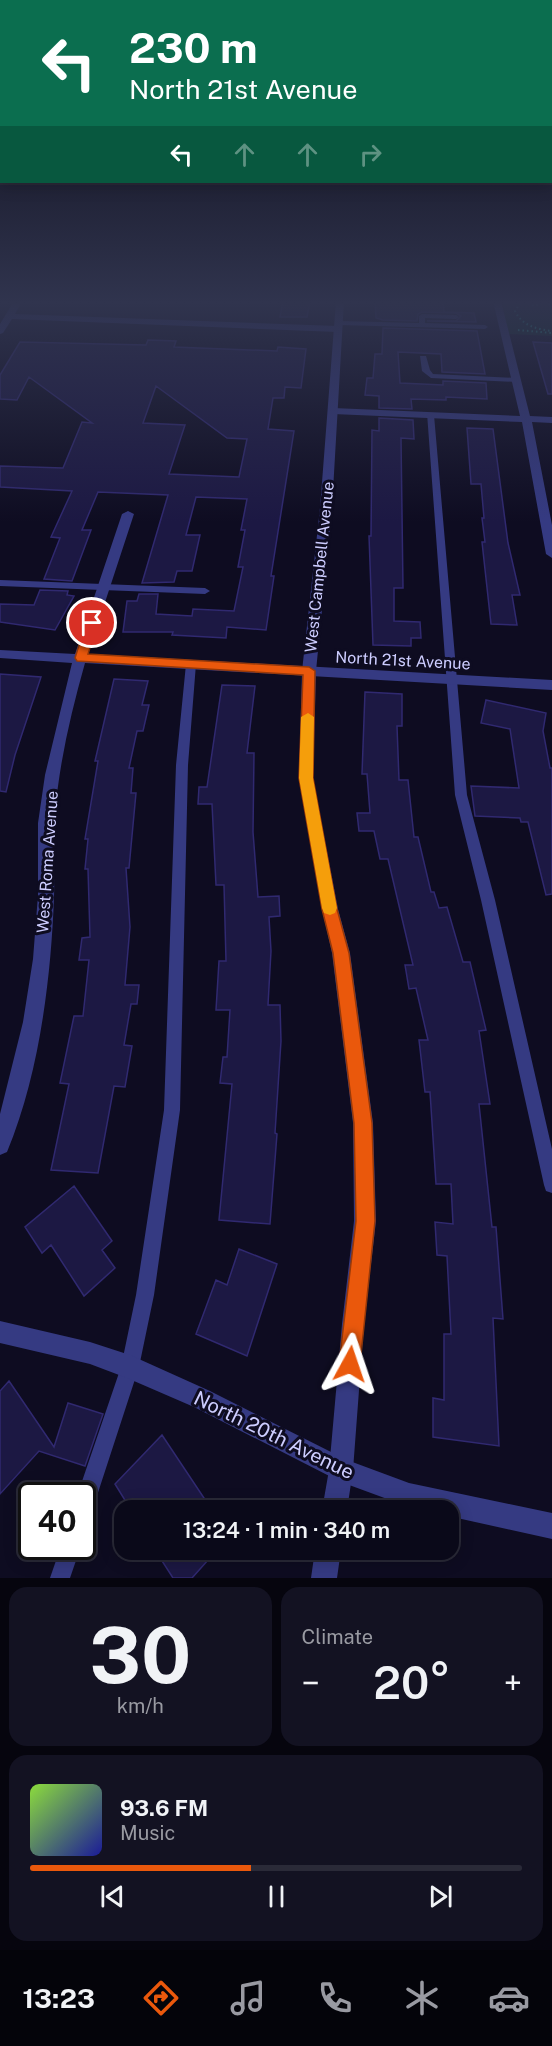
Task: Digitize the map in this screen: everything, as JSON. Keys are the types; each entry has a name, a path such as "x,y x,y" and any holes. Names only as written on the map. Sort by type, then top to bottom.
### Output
{"street":[{"name":"West Campbell Avenue","path":"336,375 309,671 306,778 330,909 341,953 363,1123 365,1221 353,1324 341,1470 336,1500"},
{"path":"516,375 552,554"},
{"path":"333,411 552,420"},
{"name":"West Roma Avenue","path":"0,1145 18,1093 38,988 46,896 47,813 60,738 81,658 128,514"},
{"name":"North 21st Avenue","path":"0,654 552,685"},
{"name":"North 20th Avenue","path":"0,1332 90,1353 130,1367 202,1399 341,1470 409,1495 552,1526"},
{"path":"324,1578 327,1560"}],"lane":[{"path":"430,375 517,380"},
{"path":"430,415 461,795 488,900 552,1185"},
{"path":"0,583 205,591"},
{"path":"92,1482 130,1367 145,1295 172,1110 182,765 191,664"},
{"path":"60,1578 66,1560"}],"building":[{"path":"0,375 303,375 301,388 285,387 284,398 273,398 268,429 294,431 271,576 274,576 266,630 227,627 226,638 172,635 173,632 123,632 127,601 137,601 139,594 158,594 156,614 192,616 193,609 234,611 243,567 238,567 245,530 241,530 247,499 196,497 186,535 200,535 192,571 177,571 174,582 142,583 168,495 98,492 82,530 91,530 72,581 44,579 60,538 51,537 72,491 0,487 0,466 63,468 82,422 92,423 29,377 17,400 0,399","holes":["156,386 227,438 247,439 239,477 169,474 185,425 143,423"]},
{"path":"373,375 399,375 400,383 443,385 443,381 486,383 487,399 446,397 446,400 411,399 412,409 379,408 379,396 365,395 367,378 373,378"},
{"path":"542,375 552,375 552,394 548,394"},
{"path":"379,418 413,420 414,439 401,438 403,588 394,588 394,621 420,622 421,638 411,638 411,646 373,645 369,536 371,536 372,430 379,431"},
{"path":"467,428 493,429 508,543 520,595 512,595 517,625 491,624 482,542 485,542 481,484 471,484"},
{"path":"40,590 68,591 67,595 74,596 55,630 0,622 0,604 34,605"},
{"path":"0,674 41,677 15,755 6,792 0,791"},
{"path":"114,679 148,681 142,705 149,705 143,731 137,731 129,768 133,768 131,793 136,793 129,868 126,868 130,927 125,985 139,985 137,1004 131,1004 124,1045 132,1046 125,1087 114,1086 98,1173 51,1170 69,1084 60,1083 74,1016 83,1016 89,960 79,960 82,938 90,937 88,869 85,869 88,839 85,839 98,761 95,761"},
{"path":"222,685 255,686 247,753 254,753 253,832 258,897 279,896 280,916 269,917 271,951 268,1005 280,1005 281,1041 270,1224 219,1220 232,1084 220,1083 223,1057 227,1057 230,1010 216,1010 219,961 226,961 224,885 216,885 212,804 198,804 199,787 207,787"},
{"path":"365,692 402,694 402,726 397,726 399,780 408,780 414,837 418,837 431,892 434,892 439,908 447,907 463,962 470,962 486,1030 479,1031 490,1104 479,1104 492,1227 496,1227 503,1319 493,1318 499,1446 433,1437 433,1398 444,1400 444,1334 451,1334 447,1256 437,1255 435,1222 453,1224 451,1184 436,1184 430,1092 425,1092 419,1040 428,1040 416,988 409,989 405,965 413,965 388,859 380,859 374,831 359,831 357,813 370,813 367,774 362,774"},
{"path":"486,700 546,713 543,731 550,768 552,768 552,894 546,895 528,822 521,822 520,818 475,816 471,786 519,788 510,729 481,723"},
{"path":"74,1186 112,1241 102,1250 115,1268 84,1296 51,1245 42,1253 25,1227"},
{"path":"239,1249 277,1264 247,1356 196,1334 216,1280 227,1285"},
{"path":"9,1381 54,1447 68,1403 103,1414 85,1466 39,1451 0,1494 0,1391"},
{"path":"162,1435 205,1500 125,1500 115,1484"},
{"path":"161,1560 208,1560 192,1578 173,1578"}],"slow traffic":[{"path":"308,717 306,778 330,908"}],"route":[{"path":"92,623 81,658 309,671 306,778 330,909 341,953 363,1123 365,1221 350,1364"}]}
